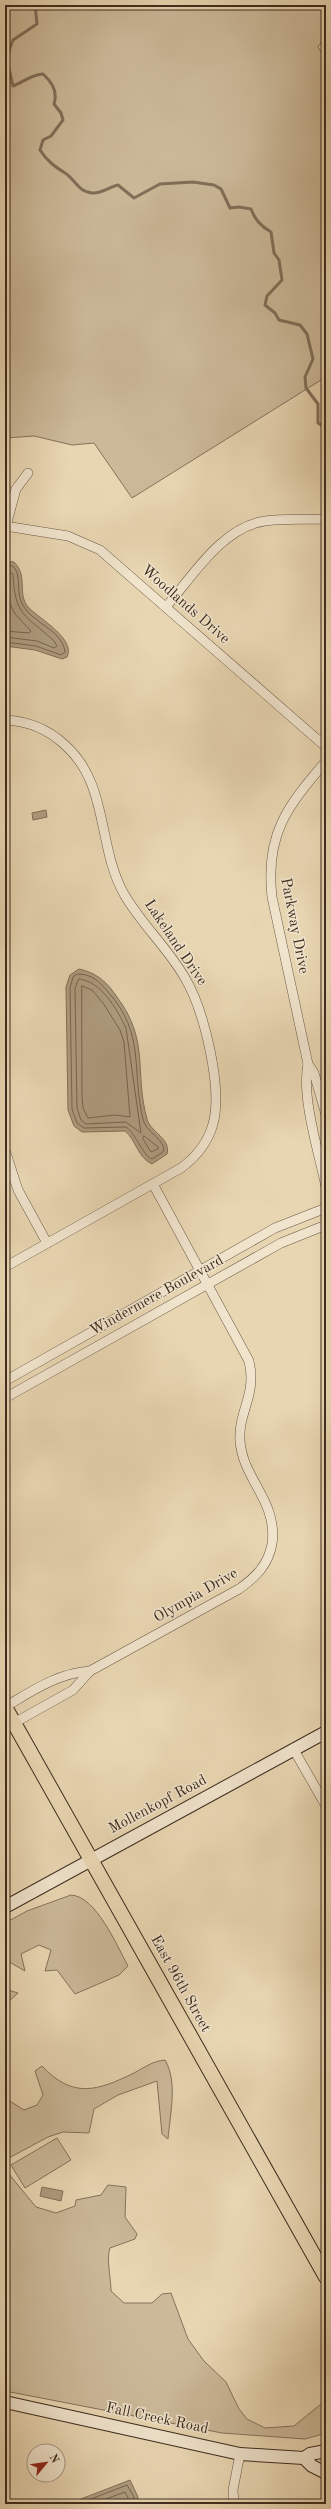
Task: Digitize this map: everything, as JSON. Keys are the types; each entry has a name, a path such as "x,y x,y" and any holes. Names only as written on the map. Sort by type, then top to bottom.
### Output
{"main road":[{"name":"East 96th Street","path":"5,1707 326,2277"}],"street":[{"path":"6,526 16,488 28,473"},
{"path":"166,607 222,541 242,527 266,520 326,520"},
{"name":"Woodlands Drive","path":"6,526 68,536 88,543 111,558 326,747"},
{"name":"Lakeland Drive","path":"5,720 31,724 46,730 58,738 81,763 96,791 120,886 145,924 184,977 200,1011 215,1084 216,1106 213,1124 209,1135 194,1156 181,1168 5,1267"},
{"name":"Parkway Drive","path":"326,761 294,798 284,816 273,846 270,871 272,897 308,1064 314,1073 326,1115"},
{"name":"Parkway Drive","path":"308,1064 306,1076 312,1126 326,1187"},
{"path":"5,1150 18,1190 47,1243"},
{"name":"Olympia Drive","path":"14,1723 73,1690 90,1672 239,1589 255,1578 267,1561 271,1550 273,1526 271,1514 245,1462 240,1441 242,1422 252,1387 250,1367 246,1354 209,1283 153,1184"},
{"name":"Windermere Boulevard","path":"5,1380 201,1269 288,1222 326,1208"},
{"name":"Windermere Boulevard","path":"5,1398 281,1243 326,1225"},
{"name":"Olympia Drive","path":"5,1707 55,1679 76,1672 90,1672"},
{"name":"Mollenkopf Road","path":"5,1907 326,1732"},
{"path":"294,1750 326,1806"},
{"name":"Fall Creek Road","path":"5,2402 240,2454 304,2458 326,2451"},
{"path":"234,2504 233,2490 240,2454"},
{"path":"304,2458 312,2466 326,2473"}],"shaded area":[{"path":"5,5 326,5 326,35 318,47 326,60 326,377 132,498 94,443 72,445 34,436 5,438"},
{"path":"71,1895 80,1898 89,1904 97,1913 105,1923 128,1966 119,1975 75,1994 57,1970 45,1971 51,1950 39,1945 21,1954 25,1971 11,1963 5,1963 5,1923 27,1911"},
{"path":"5,1989 18,1993 6,2004 5,2003"},
{"path":"165,2060 169,2069 172,2088 168,2139 162,2134 157,2081 118,2095 94,2109 89,2133 63,2132 48,2137 7,2159 8,2173 36,2207 56,2213 75,2206 76,2200 101,2195 108,2185 126,2187 125,2217 137,2234 135,2239 110,2248 109,2263 111,2291 124,2303 152,2303 162,2294 171,2293 188,2339 204,2361 226,2382 239,2409 247,2419 265,2428 294,2426 326,2400 326,2433 305,2439 222,2433 5,2391 5,2098 24,2110 37,2105 43,2095 35,2071 42,2066 53,2077 64,2084 86,2089 108,2084 153,2063"},
{"path":"57,2138 71,2160 25,2188 11,2165"}],"water":[{"path":"5,561 14,562 21,574 22,591 25,603 62,636 68,650 67,657 62,659 35,650 5,646"},
{"path":"46,810 47,817 33,820 32,813"},
{"path":"79,969 91,973 101,979 109,987 127,1013 134,1028 140,1057 141,1086 147,1119 152,1128 166,1144 167,1148 167,1154 152,1164 143,1158 132,1139 125,1131 82,1132 74,1126 68,1110 66,987 70,975"},
{"path":"42,2187 63,2191 61,2201 40,2196"},
{"path":"130,2480 138,2497 137,2504 68,2504"}],"waterway":[{"path":"35,5 37,24 13,40 7,60 13,86 39,74 43,74 49,80 55,91 54,104 61,113 63,120 51,136 43,140 40,150 51,163 68,176 80,188 87,192 95,193 118,185 134,198 160,184 193,182 214,185 221,189 230,208 239,207 251,209 259,222 271,232 274,253 279,260 282,280 267,296 265,305 275,313 279,320 300,325 307,334 313,359 305,377 306,388 318,404 318,423 326,428"}]}
